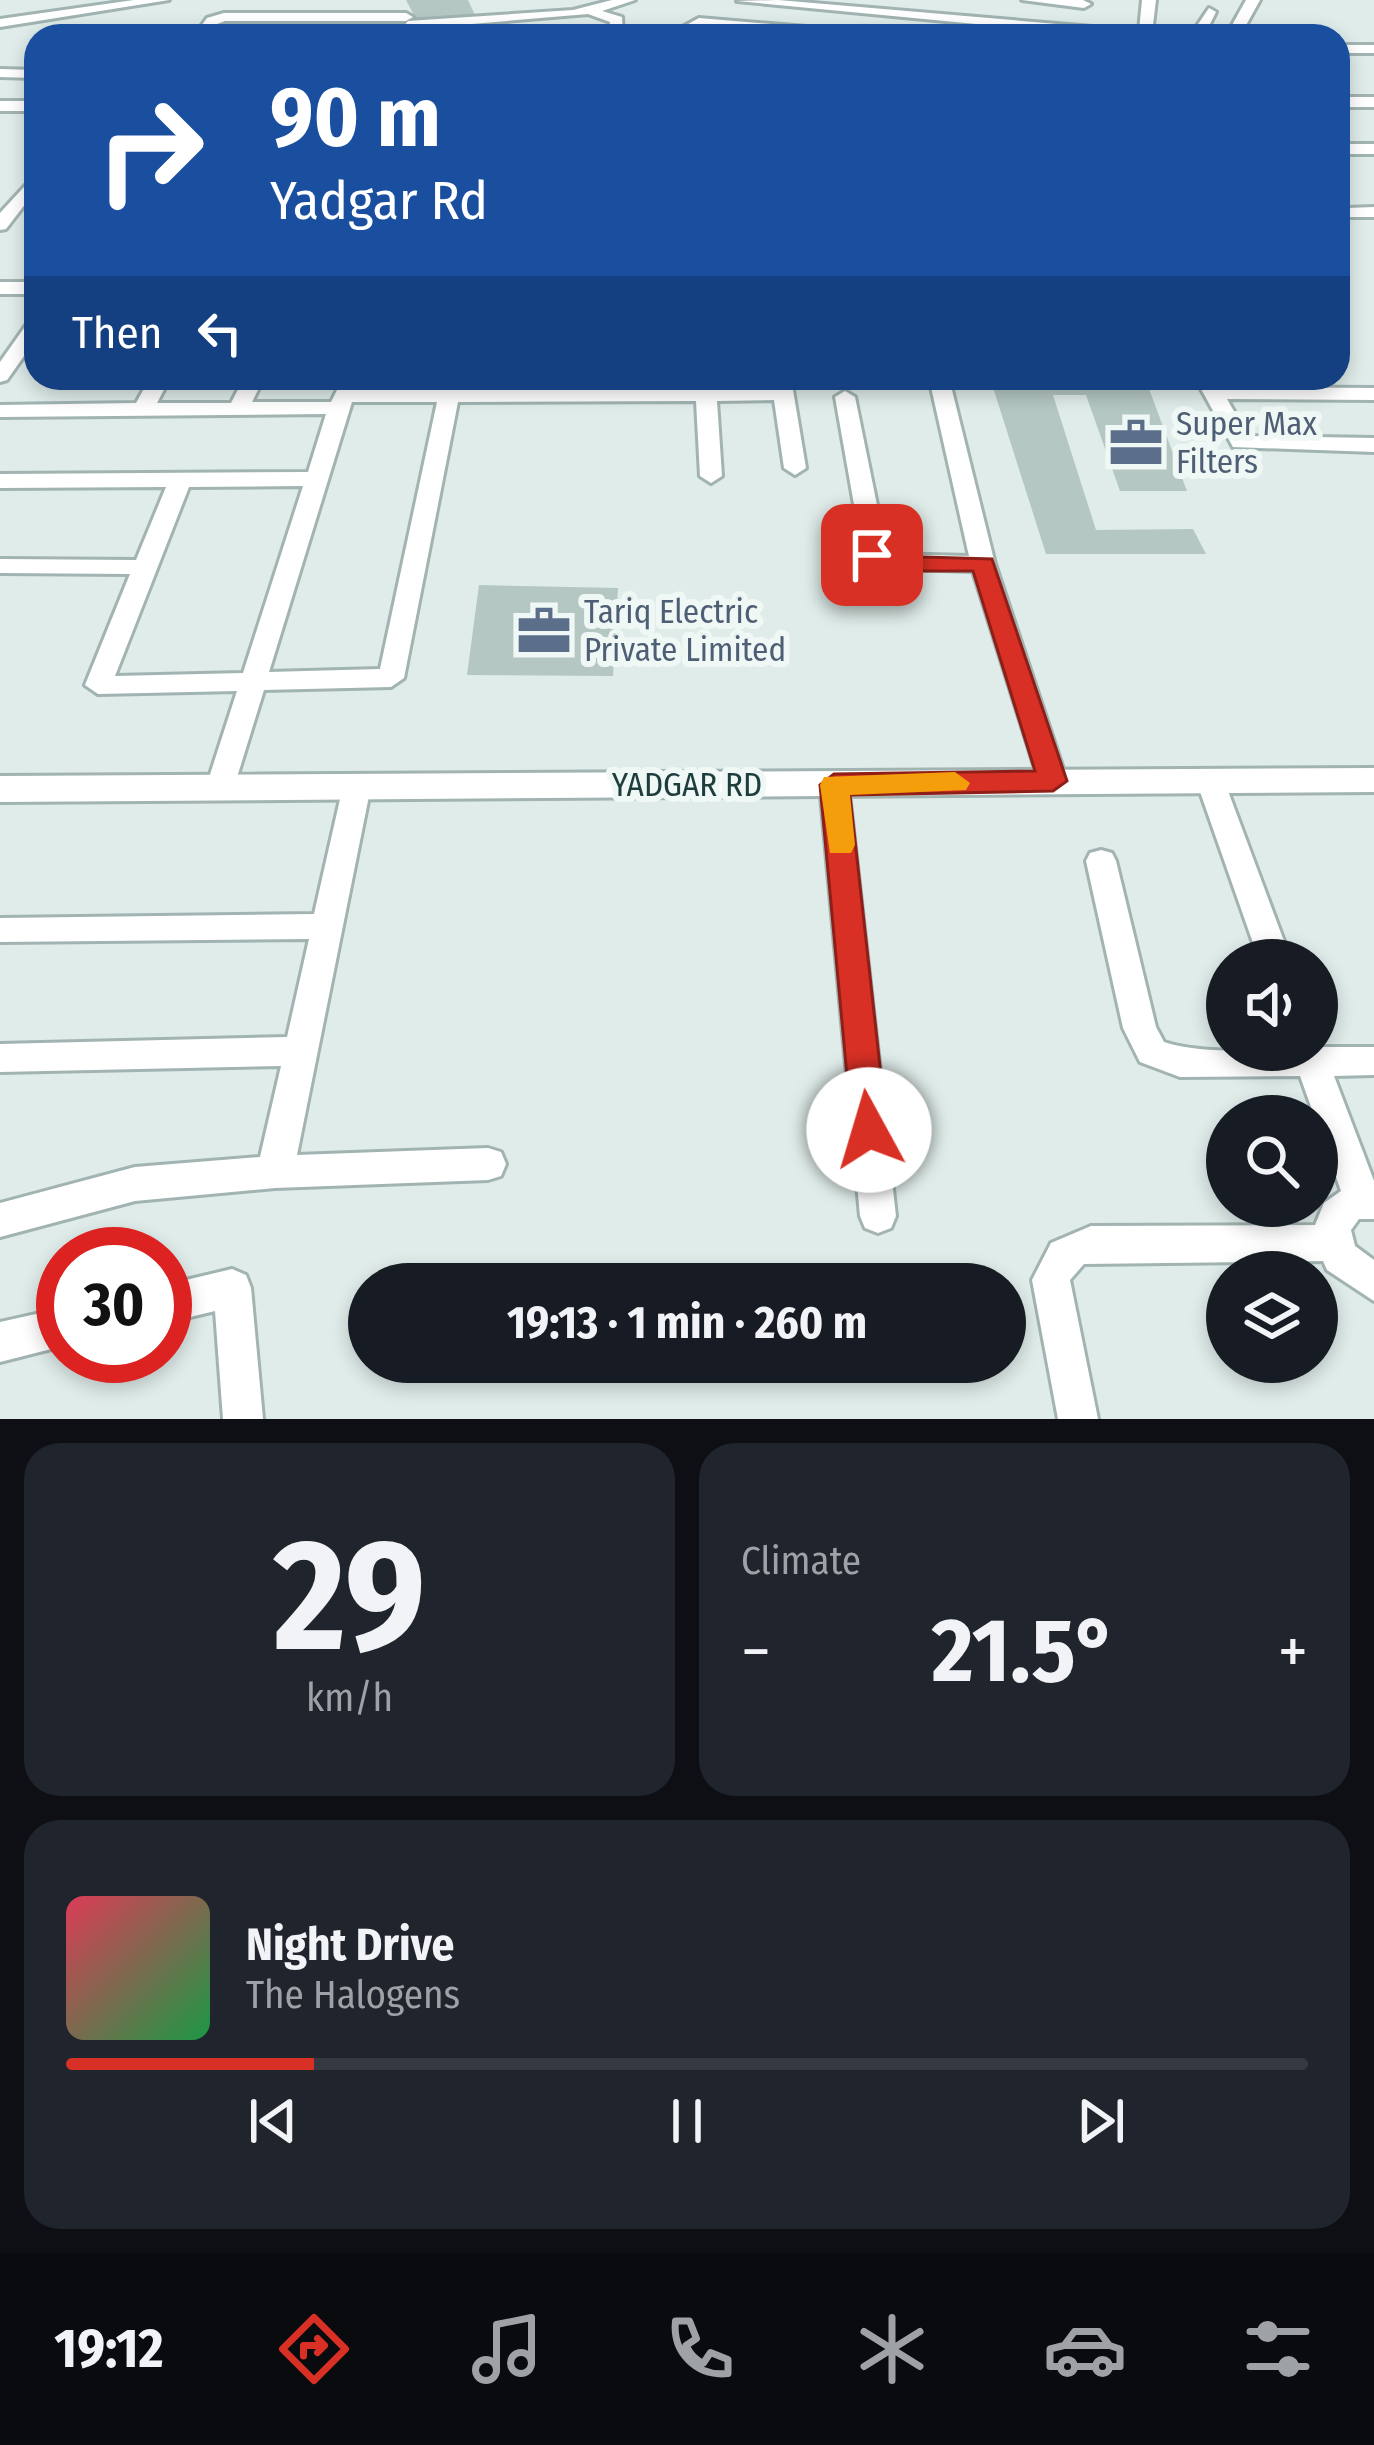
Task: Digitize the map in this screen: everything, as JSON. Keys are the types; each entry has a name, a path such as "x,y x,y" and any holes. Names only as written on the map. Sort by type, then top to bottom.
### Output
{"street":[{"path":"41,17 55,0"},
{"path":"0,23 162,0"},
{"path":"545,0 552,16"},
{"path":"504,24 591,11 628,0"},
{"path":"1029,0 1084,2"},
{"path":"744,1 1015,24"},
{"path":"591,11 616,24"},
{"path":"1203,24 1209,12"},
{"path":"210,24 224,17 366,24"},
{"path":"1356,149 1374,168"},
{"path":"0,225 24,194"},
{"path":"0,376 24,342"},
{"path":"143,410 154,390"},
{"path":"238,410 248,390"},
{"path":"0,411 238,410 397,390"},
{"path":"180,480 98,685 391,678 449,390"},
{"path":"694,390 711,476"},
{"path":"783,390 795,468"},
{"path":"942,390 983,564 1053,781"},
{"path":"1211,390 1240,442 1374,446"},
{"path":"1292,390 1374,394"},
{"path":"220,787 344,394"},
{"path":"845,397 876,561 983,564"},
{"path":"0,481 314,479"},
{"path":"0,566 144,567"},
{"name":"YADGAR RD","path":"0,789 1374,780"},
{"path":"1211,783 1267,939"},
{"path":"834,785 878,1216"},
{"path":"275,1172 357,786"},
{"path":"1101,861 1141,1028 1152,1052 1180,1062 1206,1061"},
{"path":"0,930 327,926"},
{"path":"0,1058 298,1051"},
{"path":"1338,1059 1374,1061"},
{"path":"1316,1071 1368,1201 1351,1203 1334,1218 1334,1243 1352,1270 1374,1283"},
{"path":"0,1220 135,1184 275,1172 488,1163"},
{"path":"1078,1419 1051,1280 1054,1262 1070,1250 1091,1244 1334,1243"},
{"path":"192,1298 232,1288 243,1419"},
{"path":"0,1342 36,1334"}],"building":[{"path":"406,0 468,0 475,15 416,19"},
{"name":"Super Max Filters","path":"994,390 1149,390 1187,491 1120,491 1086,395 1053,395 1096,530 1193,529 1206,554 1046,554"},
{"name":"Tariq Electric Private Limited","path":"479,585 618,588 613,676 467,675"}],"slow traffic":[{"path":"840,845 834,785 955,783"}],"place":[{"name":"Super Max Filters","path":"1136,443"},
{"name":"Tariq Electric Private Limited","path":"544,631"}],"route":[{"path":"869,1130 834,785 1053,781 983,564 883,564 872,555"}]}
